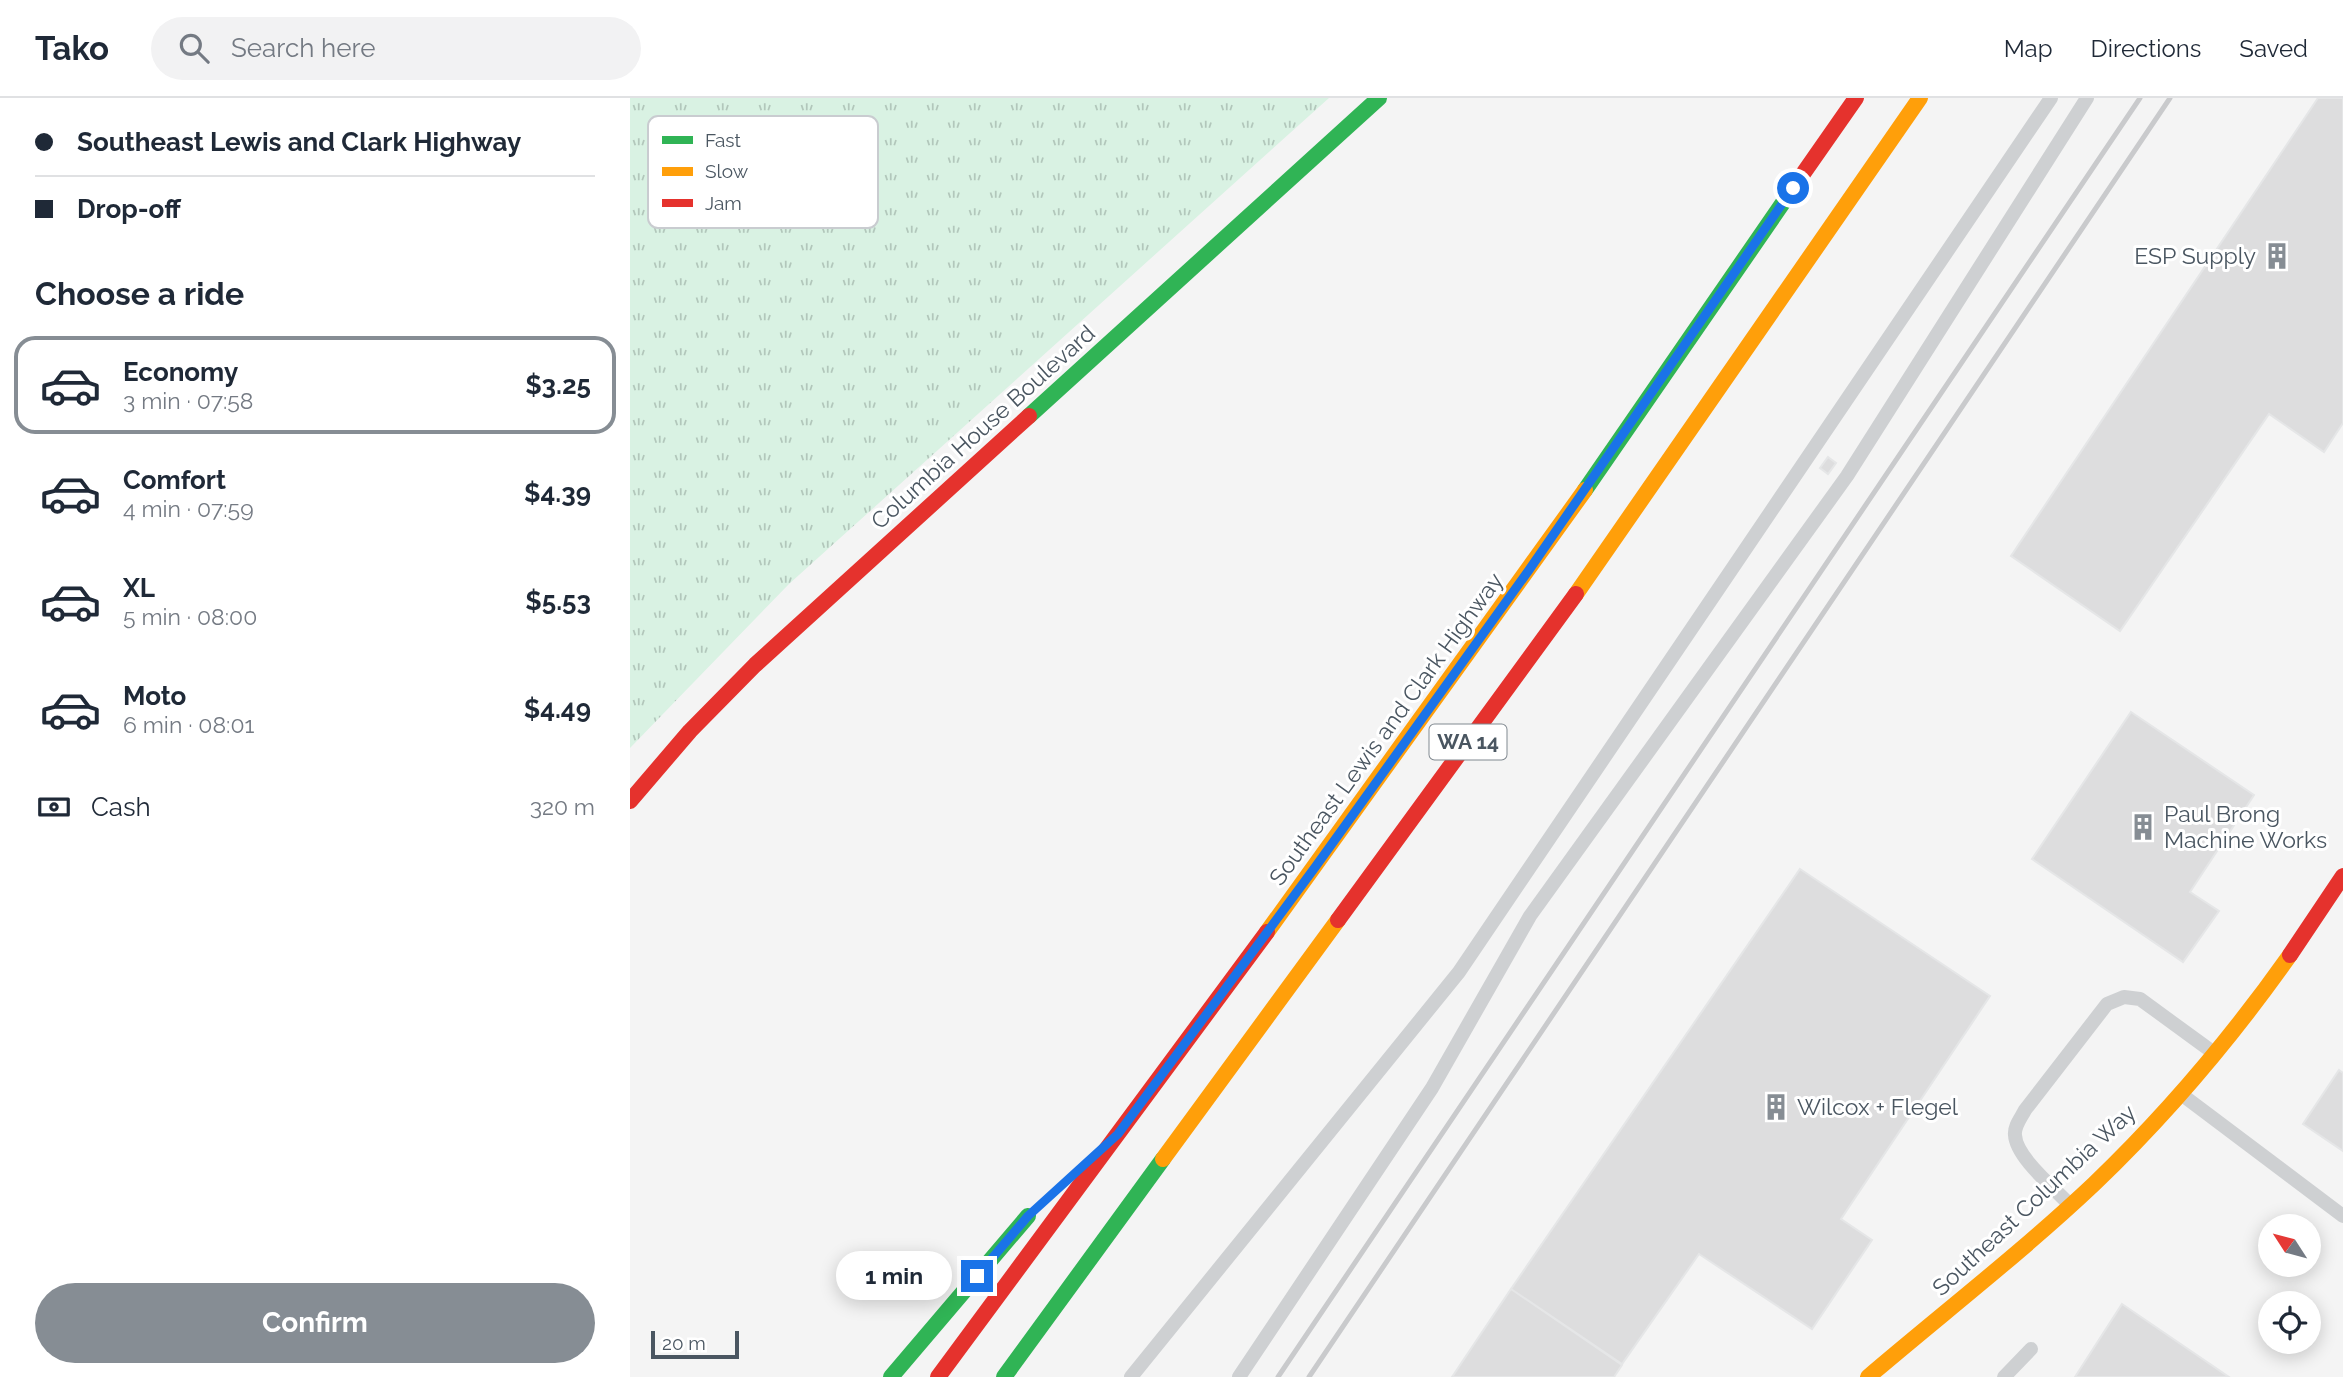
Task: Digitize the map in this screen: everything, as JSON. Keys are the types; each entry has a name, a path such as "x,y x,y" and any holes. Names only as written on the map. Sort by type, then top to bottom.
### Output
{"main road":[{"name":"Columbia House Boulevard","path":"630,801 690,731 755,665 1379,98"},
{"name":"Southeast Lewis and Clark Highway","path":"938,1377 1316,866 1529,570 1856,98"},
{"name":"WA 14","path":"1004,1377 1566,608 1920,98"},
{"name":"Southeast Columbia Way","path":"1868,1377 2122,1156 2214,1053 2277,973 2343,876"},
{"path":"1058,1189 1118,1134"},
{"path":"891,1377 1038,1207"}],"lane":[{"path":"1132,1377 1459,972 2051,98"},
{"path":"1239,1377 1432,1088 1530,916 1847,476 2087,98"},
{"path":"2070,1204 2022,1155 2015,1137 2015,1128 2025,1110 2108,1004 2124,997 2140,999 2214,1053"},
{"path":"2180,1093 2343,1216"},
{"path":"2004,1377 2031,1349"}],"green space":[{"path":"630,98 1329,98 789,584 630,748"}],"building":[{"name":"ESP Supply","path":"2318,98 2343,98 2343,423 2324,452 2269,414 2120,631 2011,556"},
{"path":"1828,457 1836,463 1828,474 1820,468"},
{"name":"Paul Brong Machine Works","path":"2131,712 2254,795 2190,892 2219,911 2183,962 2032,859"},
{"name":"Wilcox + Flegel","path":"1800,869 1990,996 1841,1219 1872,1240 1812,1329 1699,1254 1622,1364 1511,1289"},
{"path":"2339,1070 2343,1073 2343,1151 2303,1124"},
{"path":"1511,1289 1622,1365 1614,1377 1452,1377"},
{"path":"2122,1304 2229,1377 2075,1377"}],"railway":[{"path":"1278,1377 2140,98"},
{"path":"1309,1377 2170,98"}],"traffic: fast":[{"path":"1029,416 1379,98"},
{"path":"1585,490 1798,181"},
{"path":"1004,1377 1163,1159"},
{"path":"891,1377 1028,1216"}],"traffic: slow":[{"path":"1576,594 1920,98"},
{"path":"1267,932 1585,490"},
{"path":"1163,1159 1338,920"},
{"path":"1868,1377 2039,1234 2121,1158 2197,1074 2245,1016 2290,955"}],"traffic: jam":[{"path":"1798,181 1856,98"},
{"path":"630,801 690,731 755,665 1029,416"},
{"path":"1338,920 1576,594"},
{"path":"2290,955 2343,876"},
{"path":"938,1377 1267,932"}],"place":[{"name":"ESP Supply","path":"2277,256"},
{"name":"Paul Brong Machine Works","path":"2143,827"},
{"name":"Wilcox + Flegel","path":"1776,1107"}],"route":[{"path":"977,1276 1028,1216 1118,1134 1316,866 1529,570 1793,188"}]}
